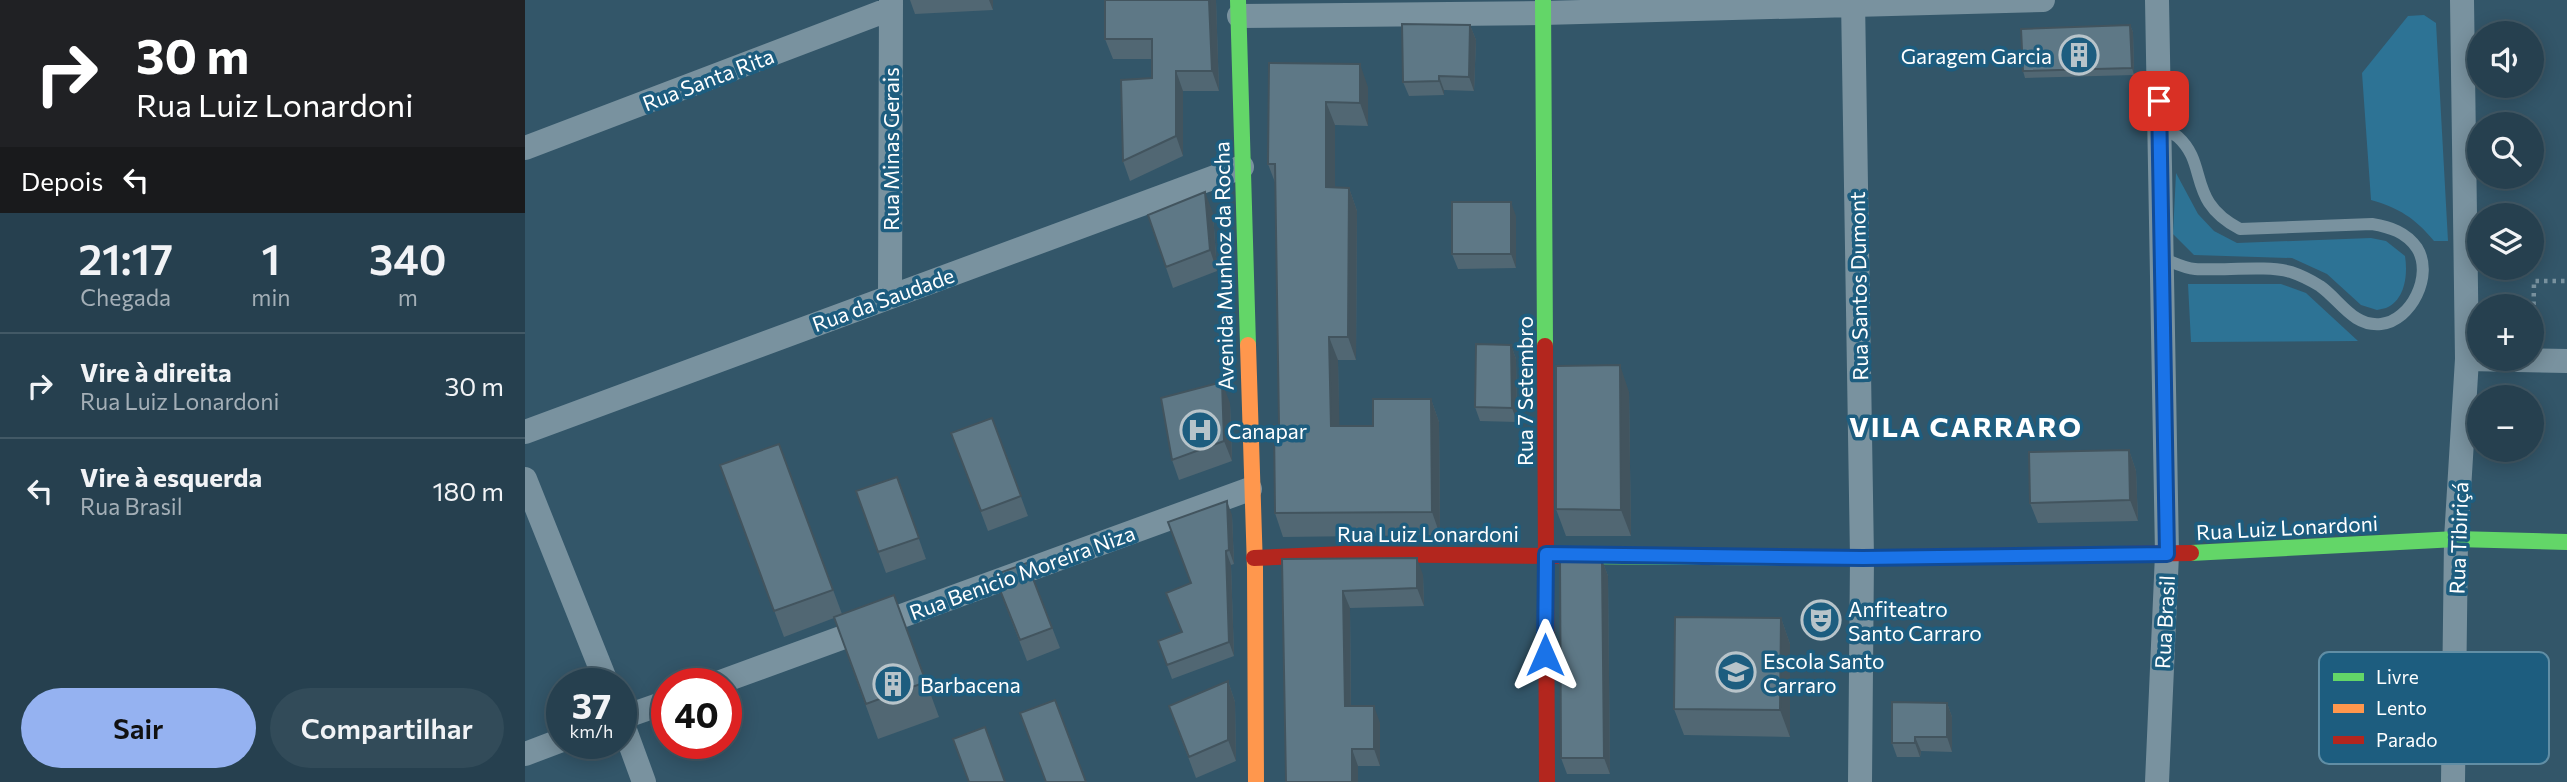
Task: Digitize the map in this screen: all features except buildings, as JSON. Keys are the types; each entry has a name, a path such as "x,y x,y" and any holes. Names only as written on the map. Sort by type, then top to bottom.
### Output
{"street":[{"path":"1238,8 2043,0"},
{"name":"Rua Brasil","path":"2157,0 2159,257 2167,554 2157,782"},
{"name":"Rua Tibiriçá","path":"2455,652 2456,539 2467,359 2462,0"},
{"name":"Rua Santos Dumont","path":"1853,3 1863,558 1860,782"},
{"name":"Rua Santa Rita","path":"525,148 891,4"},
{"name":"Rua Minas Gerais","path":"890,297 891,4"},
{"name":"Rua 7 Setembro","path":"1543,6 1548,782"},
{"name":"Avenida Munhoz da Rocha","path":"1238,8 1254,558 1250,779"},
{"name":"Rua da Saudade","path":"525,432 1242,167"},
{"path":"2544,360 2567,361"},
{"path":"525,479 601,668"},
{"name":"Rua Benicio Moreira Niza","path":"742,674 1250,489"},
{"name":"Rua Luiz Lonardoni","path":"1254,558 1344,554 1863,558 2167,554 2456,539 2567,542"},
{"path":"525,754 546,746"},
{"path":"636,759 644,782"},
{"name":"Rua Tibiriçá","path":"2453,764 2453,782"}],"lane":[{"path":"2159,126 2178,137 2189,152 2205,197 2223,220 2240,229 2372,224 2390,227 2406,236 2419,250 2421,268 2413,302 2402,317 2378,324 2353,317 2319,285 2289,272 2192,269 2159,257"}],"path":[{"path":"2534,294 2534,281 2567,281"}],"shaded area":[{"path":"2424,15 2436,23 2448,241 2434,241 2406,215 2371,200 2362,73 2408,16"},
{"path":"2176,173 2198,214 2214,231 2237,243 2371,238 2386,241 2405,256 2406,271 2401,293 2392,304 2377,310 2361,305 2327,274 2292,258 2194,255 2173,234"},
{"path":"2188,284 2281,284 2306,293 2358,341 2191,342"}],"traffic: fast":[{"path":"1238,0 1248,345"},
{"path":"1543,0 1545,346"},
{"path":"2191,553 2456,539 2567,542"},
{"path":"1558,556 1842,558"}],"traffic: slow":[{"path":"1248,345 1255,568 1256,782"}],"traffic: jam":[{"path":"1545,346 1547,782"},
{"path":"1842,558 2191,553"},
{"path":"1254,558 1344,554 1558,556"}],"place":[{"name":"Garagem Garcia","path":"2079,55"},
{"name":"Canapar","path":"1200,430"},
{"name":"Anfiteatro Santo Carraro","path":"1821,620"},
{"name":"Escola Santo Carraro","path":"1736,672"},
{"name":"Barbacena","path":"893,684"}],"district":[{"name":"VILA CARRARO","path":"1966,426"}],"route":[{"path":"1545,655 1546,554 1863,558 2167,554 2163,320 2159,257 2159,101"}]}
